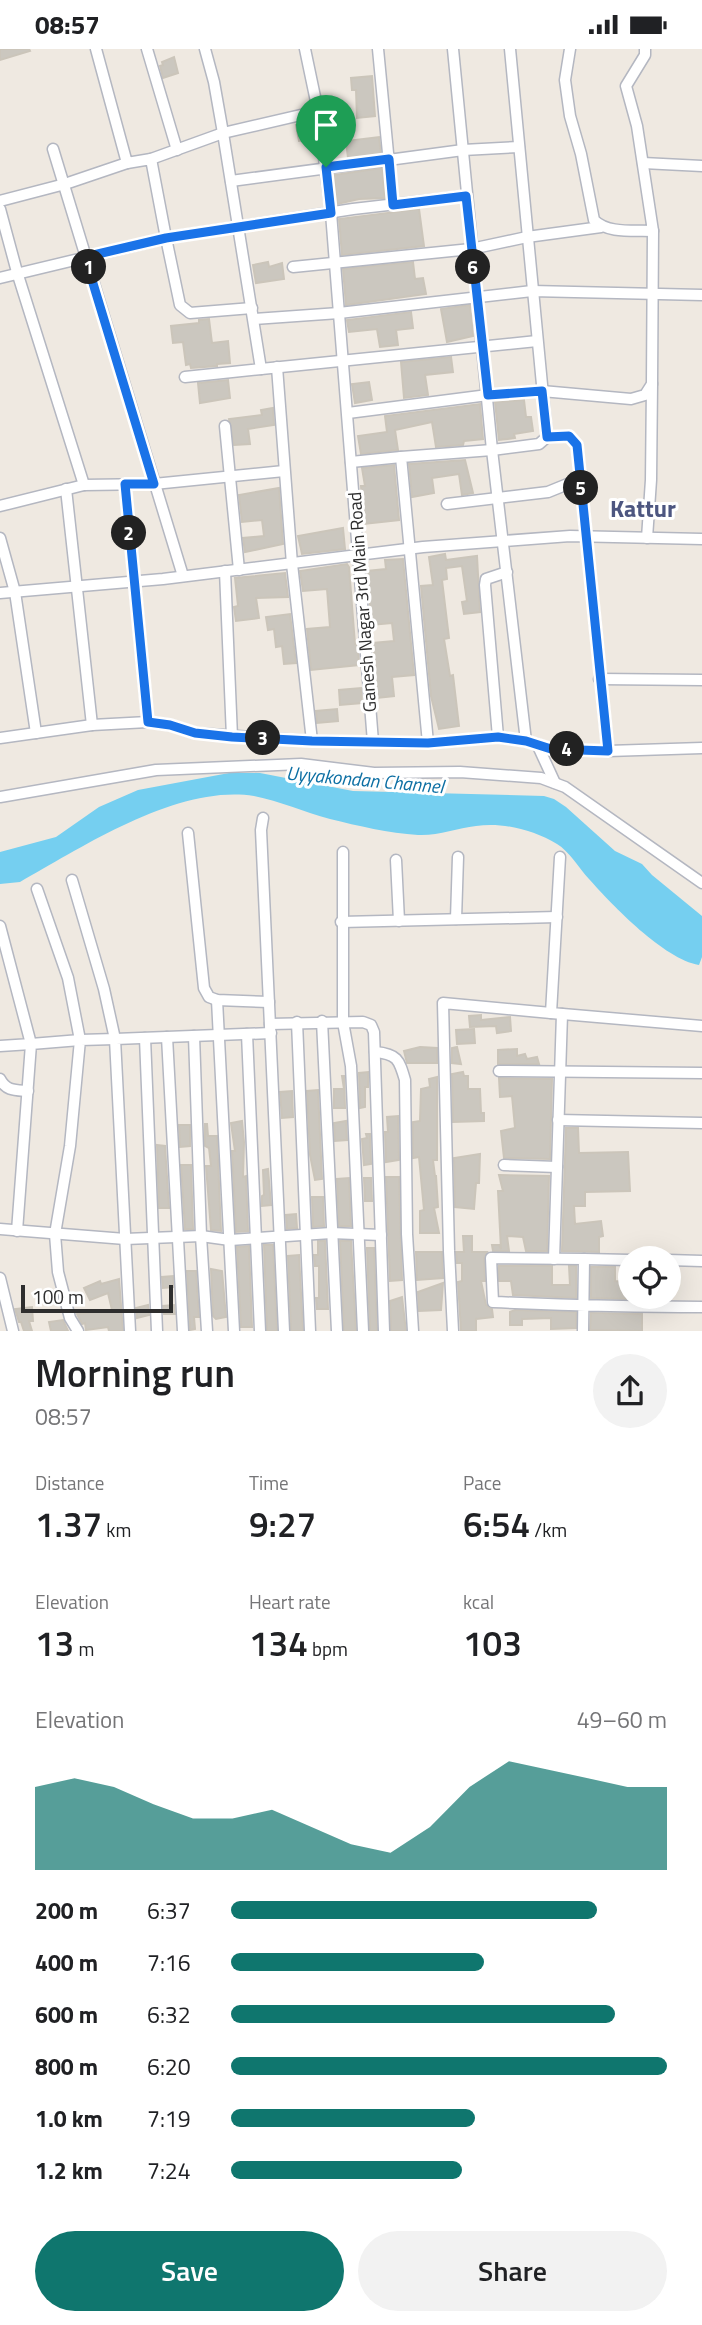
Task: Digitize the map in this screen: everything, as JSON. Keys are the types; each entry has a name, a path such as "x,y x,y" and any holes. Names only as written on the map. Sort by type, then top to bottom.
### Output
{"street":[{"path":"96,49 127,163"},
{"path":"147,49 177,151"},
{"path":"205,49 214,82 240,227 261,369"},
{"name":"Ganesh Nagar 3rd Main Road","path":"305,49 318,111 331,213 373,742"},
{"path":"378,49 393,205"},
{"path":"453,49 481,346 526,741"},
{"path":"510,49 547,437"},
{"path":"570,49 565,80 570,116 581,153 594,220 601,227"},
{"path":"645,49 645,55 626,86 637,126 653,231 651,480 647,538"},
{"path":"0,201 65,184 127,163 151,159 223,133 318,111"},
{"path":"231,181 463,150 519,147"},
{"path":"53,149 183,576"},
{"path":"151,159 180,305 190,313 252,308"},
{"path":"643,163 702,166"},
{"path":"0,278 166,238 466,196"},
{"path":"0,209 84,485"},
{"path":"293,267 471,249 527,237 601,227 653,231"},
{"path":"254,319 339,313 532,291 702,295"},
{"path":"185,377 537,341"},
{"path":"277,367 292,564 312,741"},
{"path":"348,413 488,395 542,391 631,399 645,395 652,384"},
{"path":"225,426 239,570"},
{"path":"351,462 492,450 539,444 547,437 569,436 577,445 608,751"},
{"path":"401,457 428,743"},
{"path":"0,506 84,485 154,484 284,471"},
{"path":"447,504 548,492 580,479"},
{"path":"125,484 148,722"},
{"path":"66,489 92,725"},
{"path":"0,593 133,582 409,549 503,541 585,537 702,539"},
{"path":"0,538 15,591 36,733"},
{"path":"225,571 232,737"},
{"path":"498,737 485,585 486,579 491,576 507,572"},
{"path":"599,679 702,680"},
{"path":"0,738 92,725 148,722 195,733 312,741 428,743 498,737 526,741 551,749 608,751 702,748"},
{"path":"537,744 555,783"},
{"path":"0,797 156,770 301,764 374,773 473,773 541,778 565,787 702,883"},
{"path":"263,818 261,830 284,1331"},
{"path":"188,833 204,988 209,997 217,1000 269,1002"},
{"path":"343,852 343,1022 351,1066 363,1331"},
{"path":"456,919 458,857"},
{"path":"554,1259 559,1070 556,1014 560,857"},
{"path":"396,860 399,921"},
{"path":"72,880 104,989 115,1039 130,1331"},
{"path":"37,889 68,978 80,1040 70,1146 55,1234 58,1272 70,1318 78,1331"},
{"path":"341,922 557,917"},
{"path":"0,926 32,1044 17,1231"},
{"path":"217,1000 234,1331"},
{"path":"453,1331 443,1003 702,1026"},
{"path":"322,1021 337,1331"},
{"path":"0,1046 80,1040 247,1034 297,1022 363,1022 371,1025 375,1052 384,1331"},
{"path":"297,1022 310,1331"},
{"path":"247,1034 260,1331"},
{"path":"194,1036 207,1331"},
{"path":"167,1037 183,1331"},
{"path":"145,1038 157,1331"},
{"path":"375,1052 390,1053 397,1058 404,1080 407,1234 413,1331"},
{"path":"499,1070 702,1073"},
{"path":"0,1079 4,1086 10,1089 28,1091"},
{"path":"558,1120 702,1123"},
{"path":"504,1165 557,1167"},
{"path":"0,1229 125,1239 201,1236 230,1240 331,1233 381,1235"},
{"path":"618,1260 491,1258 493,1302 702,1307"},
{"path":"583,1331 584,1259"},
{"path":"681,1261 702,1261"},
{"path":"0,1278 13,1331"}],"water":[{"path":"229,773 260,773 353,791 544,796 554,799 615,851 642,864 702,916 702,957 699,965 670,953 640,930 611,903 566,851 538,835 497,825 425,835 396,833 330,819 254,796 225,795 194,799 163,808 102,836 20,882 0,884 0,852 56,837 99,807 138,790"}],"building":[{"path":"0,49 29,49 30,51 0,60"},
{"path":"174,57 178,73 163,78 160,66 163,65 162,62"},
{"path":"372,76 375,116 357,118 356,90 352,90 351,78"},
{"path":"312,124 314,139 299,141 296,125"},
{"path":"379,137 381,154 348,158 346,141"},
{"path":"382,168 385,198 359,199 337,204 334,175"},
{"path":"419,209 424,246 342,255 339,219"},
{"path":"268,262 269,267 282,263 284,279 256,283 253,265"},
{"path":"413,262 415,279 423,278 426,294 346,305 343,269"},
{"path":"470,305 473,336 447,342 441,309"},
{"path":"411,312 413,328 396,330 398,345 380,347 377,329 349,332 347,320"},
{"path":"209,319 212,343 228,341 230,363 191,368 190,364 186,365 183,342 173,343 171,326 199,323 199,320"},
{"path":"451,357 453,372 425,375 428,395 404,398 401,362"},
{"path":"228,380 230,398 200,403 198,383"},
{"path":"369,382 372,400 355,403 352,384"},
{"path":"524,400 526,417 531,417 533,431 514,434 515,438 499,440 495,402"},
{"path":"480,404 483,439 464,441 463,445 436,447 432,422 395,430 398,450 361,454 358,436 387,432 385,416"},
{"path":"273,408 274,425 248,429 250,444 234,445 229,419 262,415 261,410"},
{"path":"465,460 473,493 462,495 459,474 432,478 434,493 412,497 409,464"},
{"path":"394,465 399,520 364,524 361,486 365,486 362,468"},
{"path":"279,488 283,544 245,552 243,538 264,536 262,520 242,522 239,495"},
{"path":"343,528 345,549 302,554 298,536"},
{"path":"445,554 446,560 477,556 480,612 464,614 462,602 467,601 462,566 446,568 447,579 442,580 449,638 444,639 450,676 453,675 459,726 439,729 431,696 421,586 433,585 429,557"},
{"path":"403,559 414,675 392,677 394,696 377,698 373,643 394,641 392,623 371,625 367,571 386,569 385,560"},
{"path":"347,564 359,665 311,670 307,629 330,627 327,589 303,591 300,571"},
{"path":"285,573 288,597 256,598 259,618 236,621 234,607 238,606 235,578"},
{"path":"290,614 296,663 284,664 282,646 276,647 274,629 268,630 266,617"},
{"path":"361,688 362,703 340,705 339,690"},
{"path":"337,709 338,721 317,723 316,711"},
{"path":"481,1015 481,1020 510,1017 511,1031 497,1033 496,1026 470,1027 469,1016"},
{"path":"474,1029 475,1043 457,1044 456,1030"},
{"path":"420,1047 437,1048 437,1063 407,1063 404,1051"},
{"path":"457,1047 461,1064 452,1063 452,1048"},
{"path":"517,1049 517,1056 525,1054 527,1059 537,1057 539,1064 498,1064 498,1050"},
{"path":"368,1072 365,1107 360,1108 359,1073"},
{"path":"463,1072 464,1076 468,1076 468,1089 480,1089 484,1121 453,1122 452,1074"},
{"path":"344,1076 345,1108 334,1108 334,1089 344,1089"},
{"path":"437,1077 437,1160 433,1160 438,1207 434,1208 439,1233 420,1233 420,1211 424,1210 419,1157 413,1158 413,1122 420,1121 421,1089 430,1087 429,1079"},
{"path":"499,1078 552,1079 550,1159 504,1158 501,1131 515,1128 512,1096 500,1097"},
{"path":"318,1090 322,1179 315,1180 310,1155 307,1091"},
{"path":"292,1091 293,1117 282,1118 280,1092"},
{"path":"398,1116 399,1160 386,1162 387,1117"},
{"path":"242,1121 248,1231 236,1232 232,1151 235,1151 231,1123"},
{"path":"346,1121 347,1140 335,1141 334,1123"},
{"path":"205,1124 208,1136 217,1136 221,1231 211,1230 206,1166 211,1166 209,1148 205,1146"},
{"path":"179,1125 190,1125 190,1146 180,1147"},
{"path":"566,1128 578,1128 579,1153 628,1152 630,1191 585,1192 585,1206 574,1206 575,1224 601,1221 603,1236 599,1237 599,1252 562,1251"},
{"path":"366,1134 370,1134 371,1164 364,1165 362,1139 367,1138"},
{"path":"157,1145 165,1146 169,1208 159,1208"},
{"path":"480,1154 479,1183 476,1183 474,1209 455,1207 454,1158"},
{"path":"181,1165 191,1165 193,1229 185,1229"},
{"path":"268,1169 271,1205 262,1206 263,1170"},
{"path":"499,1175 549,1176 547,1251 526,1251 523,1237 507,1236 509,1251 493,1251 492,1245 499,1245 501,1249 498,1191 503,1191"},
{"path":"386,1177 399,1177 402,1280 390,1281"},
{"path":"349,1178 351,1226 339,1226 337,1179"},
{"path":"364,1178 371,1178 372,1201 365,1201"},
{"path":"312,1197 323,1197 324,1226 313,1227"},
{"path":"296,1214 297,1228 287,1229 286,1215"},
{"path":"463,1236 472,1236 472,1252 487,1252 484,1258 485,1281 481,1281 486,1305 492,1309 493,1317 476,1319 476,1331 461,1331 458,1282 462,1281 462,1263 457,1263 456,1252 464,1252"},
{"path":"318,1241 325,1241 328,1309 317,1309 319,1266 315,1266 314,1255 318,1255"},
{"path":"340,1241 351,1241 356,1331 344,1331"},
{"path":"264,1245 273,1245 277,1331 267,1331"},
{"path":"249,1246 252,1327 241,1327 237,1247"},
{"path":"367,1248 374,1248 377,1331 370,1331"},
{"path":"416,1252 442,1252 443,1278 417,1280"},
{"path":"299,1255 303,1331 291,1331 288,1256"},
{"path":"499,1266 552,1266 552,1285 570,1285 569,1266 576,1266 576,1298 513,1295 511,1281 499,1281"},
{"path":"591,1267 615,1267 618,1299 591,1298"},
{"path":"211,1269 222,1271 226,1317 216,1319 213,1316"},
{"path":"187,1271 196,1271 199,1317 194,1317 195,1329 190,1330"},
{"path":"173,1276 173,1287 163,1288 162,1277"},
{"path":"119,1279 123,1331 109,1331 108,1327 86,1330 85,1323 82,1324 77,1314 112,1310 108,1293 90,1300 84,1288 100,1281 101,1284"},
{"path":"443,1283 441,1310 419,1311 418,1292"},
{"path":"402,1297 406,1331 391,1331 390,1301"},
{"path":"148,1305 149,1315 137,1318 136,1308"},
{"path":"174,1305 175,1314 164,1314 163,1306"},
{"path":"32,1307 33,1321 29,1321 32,1331 24,1331 15,1309"},
{"path":"510,1312 576,1312 576,1328 551,1329 551,1318 522,1319 522,1325 510,1325"},
{"path":"591,1313 642,1314 642,1331 590,1330"},
{"path":"63,1320 68,1331 51,1331 49,1322"}],"district":[{"name":"Kattur","path":"643,508"}],"route":[{"path":"389,159 393,205 466,196 488,395 542,391 547,437 569,436 577,445 608,751 551,749 526,741 498,737 428,743 232,737 195,733 148,722 125,484 154,484 85,257 166,238 331,213 326,167 389,159"}],"water label":[{"name":"Uyyakondan Channel","path":"365,779"}]}
